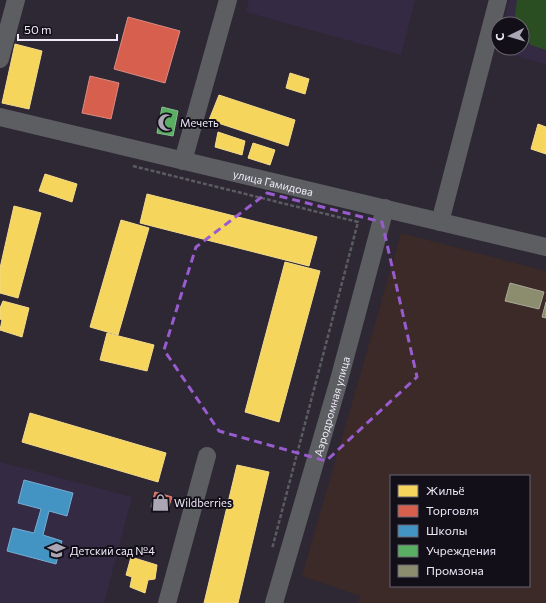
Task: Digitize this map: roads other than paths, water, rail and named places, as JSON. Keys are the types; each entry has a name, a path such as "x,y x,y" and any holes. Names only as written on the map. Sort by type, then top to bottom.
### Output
{"street":[{"path":"0,59 16,0"},
{"path":"183,160 228,0"},
{"path":"440,222 498,0"},
{"name":"улица Гамидова","path":"0,117 385,208 546,248"},
{"name":"Аэродромная улица","path":"274,603 338,380 385,208"},
{"path":"167,603 207,456"}],"place":[{"name":"Мечеть","path":"167,122"},
{"name":"Wildberries","path":"161,502"},
{"name":"Детский сад №4","path":"57,550"}]}
